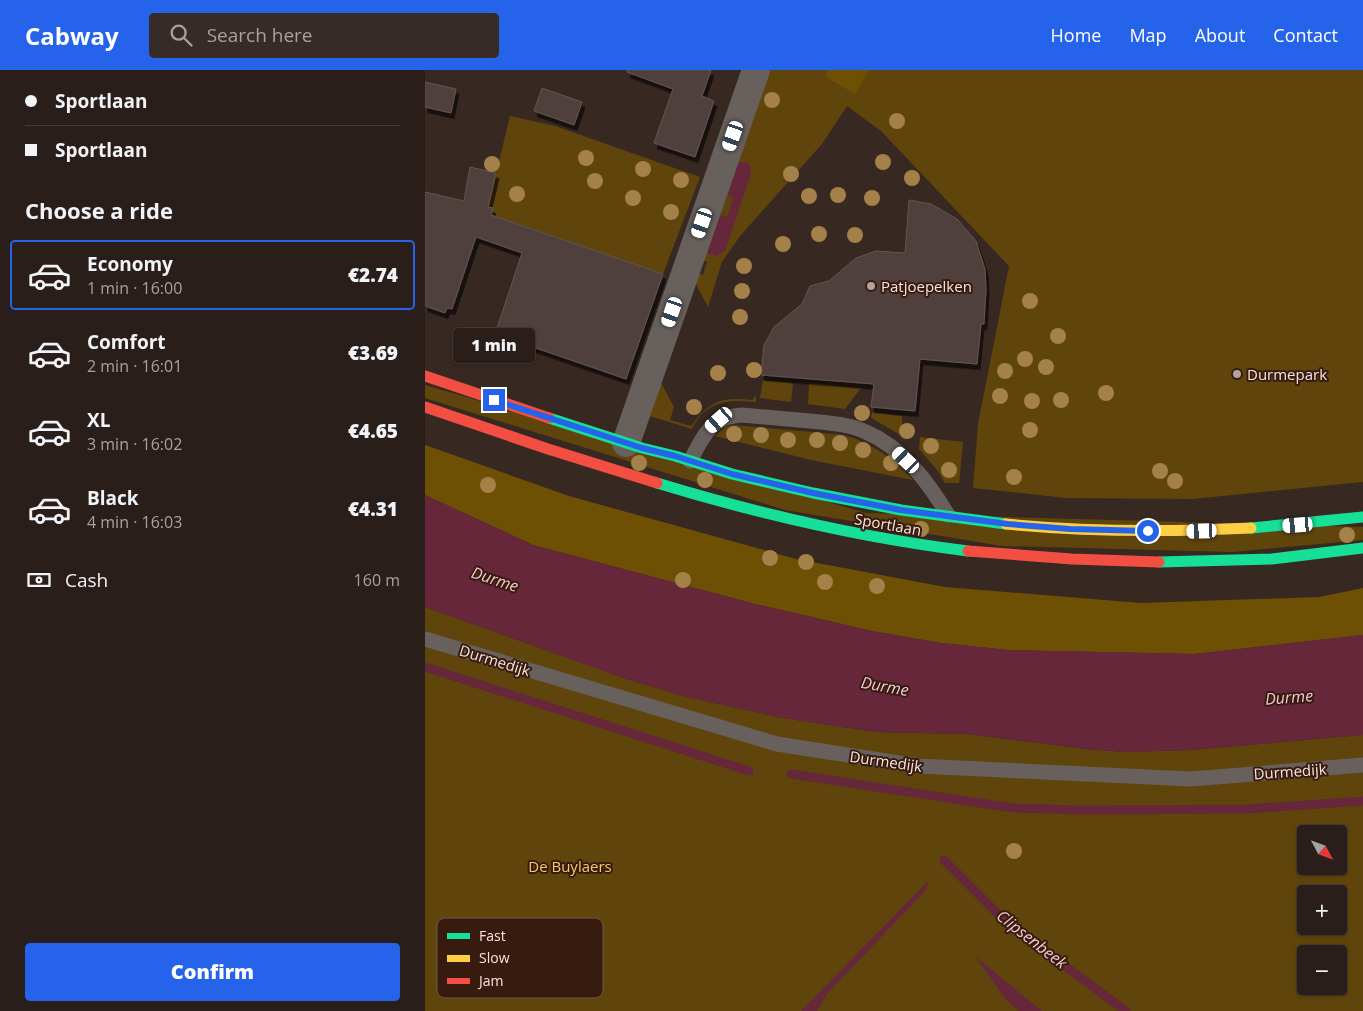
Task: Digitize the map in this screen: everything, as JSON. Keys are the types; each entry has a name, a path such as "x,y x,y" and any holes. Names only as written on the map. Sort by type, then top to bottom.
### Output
{"main road":[{"name":"Sportlaan","path":"425,376 626,443 732,474 813,493 901,510 1008,524 1070,529 1184,532 1298,525 1363,517"},
{"name":"Sportlaan","path":"425,407 581,460 708,499 805,523 896,541 1011,556 1063,560 1147,562 1226,562 1312,555 1363,548"}],"street":[{"path":"626,443 756,70"}],"lane":[{"path":"690,461 709,429 719,420 729,416 750,416 840,424 865,431 894,449 917,471 948,515"},
{"name":"Durmedijk","path":"425,639 777,744 919,766 1191,779 1363,766"}],"green space":[{"name":"Durmepark","path":"764,70 1363,70 1363,482 1193,499 1066,498 973,488 978,424 1009,266 881,131 847,106 822,144 740,236 722,262 708,307 692,277 694,272 703,275 707,262 699,258"},
{"path":"510,116 555,126 700,177 663,274 513,222 488,238 493,208 488,207"},
{"path":"658,377 674,407 670,420 691,426 698,417 717,402 733,399 753,400 756,397 756,402 736,401 718,404 704,413 692,429 649,416"},
{"path":"763,380 793,383 791,402 760,398"},
{"path":"809,383 861,388 845,409 808,404"},
{"path":"425,385 866,513 1363,527 1363,540 1232,552 1002,546 785,510 425,398"},
{"path":"872,412 902,416 902,425 910,426 910,435 901,435 871,418"},
{"path":"733,425 844,435 874,447 890,458 913,480 811,460 715,436 725,427"},
{"path":"920,437 963,442 959,483 945,483 938,471 919,449"},
{"name":"De Buylaers","path":"425,607 627,679 687,697 783,718 876,732 966,734 1126,752 1190,750 1363,735 1363,1011 425,1011"}],"shaded area":[{"path":"828,70 869,70 855,94 825,76"},
{"path":"425,445 569,496 796,559 945,587 1141,603 1319,597 1363,588 1363,635 1195,654 1008,650 941,643 872,631 755,604 533,545 425,495"}],"water":[{"path":"739,162 748,163 751,174 725,251 716,256 708,254 706,249 718,215 727,217 733,198 727,195 736,165"},
{"name":"Durme","path":"425,495 533,545 755,604 872,631 941,643 1008,650 1195,654 1363,635 1363,735 1190,750 1126,752 966,734 876,732 783,718 687,697 627,679 425,607"},
{"path":"929,880 925,891 827,994 817,1011 801,1011"},
{"path":"975,956 1042,1011 1019,1011 1006,1000"}],"building":[{"path":"627,70 711,70 702,96 714,101 695,157 654,143 673,89 627,72"},
{"path":"425,82 456,89 451,113 425,107"},
{"path":"542,88 582,102 574,125 534,111"},
{"path":"470,167 496,173 488,207 493,208 491,215 663,274 626,379 495,334 522,253 476,237 452,309 447,308 445,313 425,306 425,192 464,201"},
{"path":"909,200 931,204 957,219 976,241 985,269 986,289 984,324 981,324 977,364 920,359 915,411 871,407 874,384 761,375 764,345 774,327 802,304 810,286 829,281 856,258 876,251 905,253"}],"waterway":[{"path":"425,667 749,771"},
{"path":"791,774 1013,808 1081,810 1247,809 1363,801"},
{"name":"Clipsenbeek","path":"944,860 998,914 1126,1011"}],"traffic: fast":[{"path":"549,418 732,474 813,493 901,510 1006,524"},
{"path":"657,483 811,524 929,546 968,551"},
{"path":"1251,528 1363,517"},
{"path":"1159,562 1272,559 1363,548"}],"traffic: slow":[{"path":"1006,524 1067,529 1129,531 1251,528"}],"traffic: jam":[{"path":"425,376 549,418"},
{"path":"425,407 548,449 657,483"},
{"path":"968,551 1072,559 1159,562"}],"place":[{"name":"Patjoepelken","path":"871,286"},
{"name":"Durmepark","path":"1237,374"}],"route":[{"path":"494,400 642,448 732,474 813,493 901,510 1008,524 1070,529 1148,531"}]}
